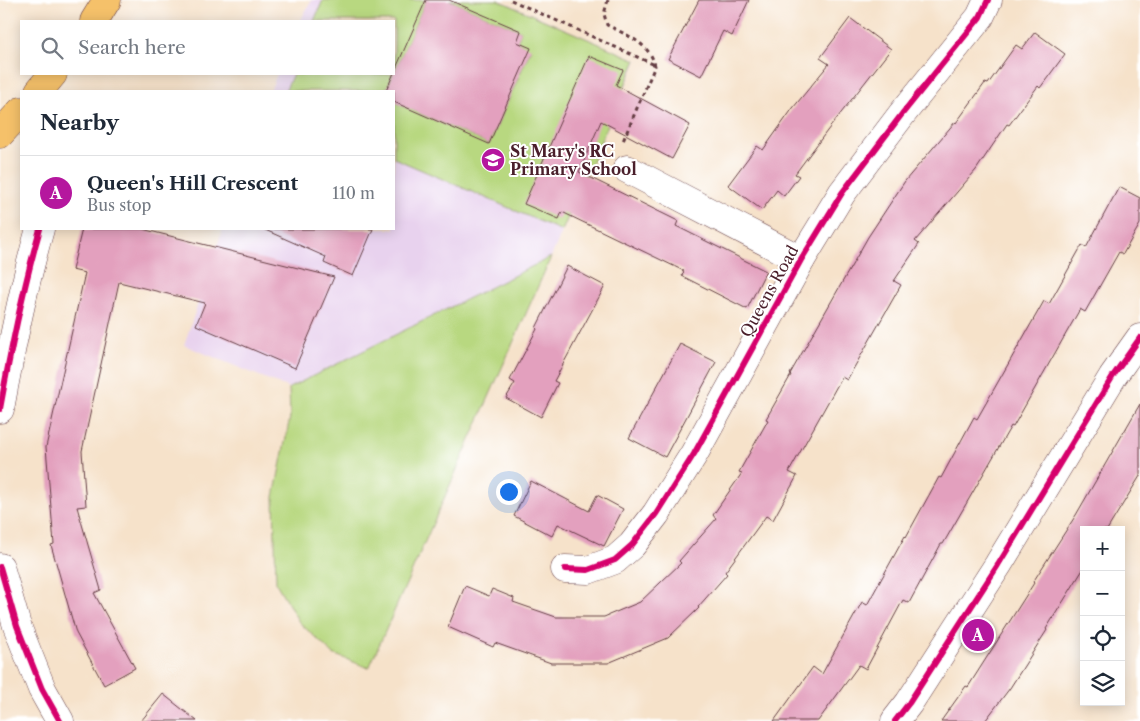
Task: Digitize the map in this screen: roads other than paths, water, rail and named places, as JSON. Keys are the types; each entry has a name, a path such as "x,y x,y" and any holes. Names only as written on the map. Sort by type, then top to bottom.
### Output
{"main road":[{"path":"95,20 107,0"},
{"path":"40,90 52,75"},
{"path":"0,134 20,112"}],"street":[{"name":"Queens Road","path":"565,569 588,570 615,560 632,545 656,514 694,454 802,260 842,193 902,114 980,17 988,0"},
{"name":"Queens Road","path":"627,169 802,260"},
{"path":"0,409 13,336 40,230"},
{"path":"895,721 909,703 998,565 1113,376 1140,338"},
{"path":"0,567 17,626 42,690 60,721"}],"place":[{"name":"St Mary's RC Primary School","path":"493,160"},
{"name":"Queen's Hill Crescent","path":"978,635"}]}
